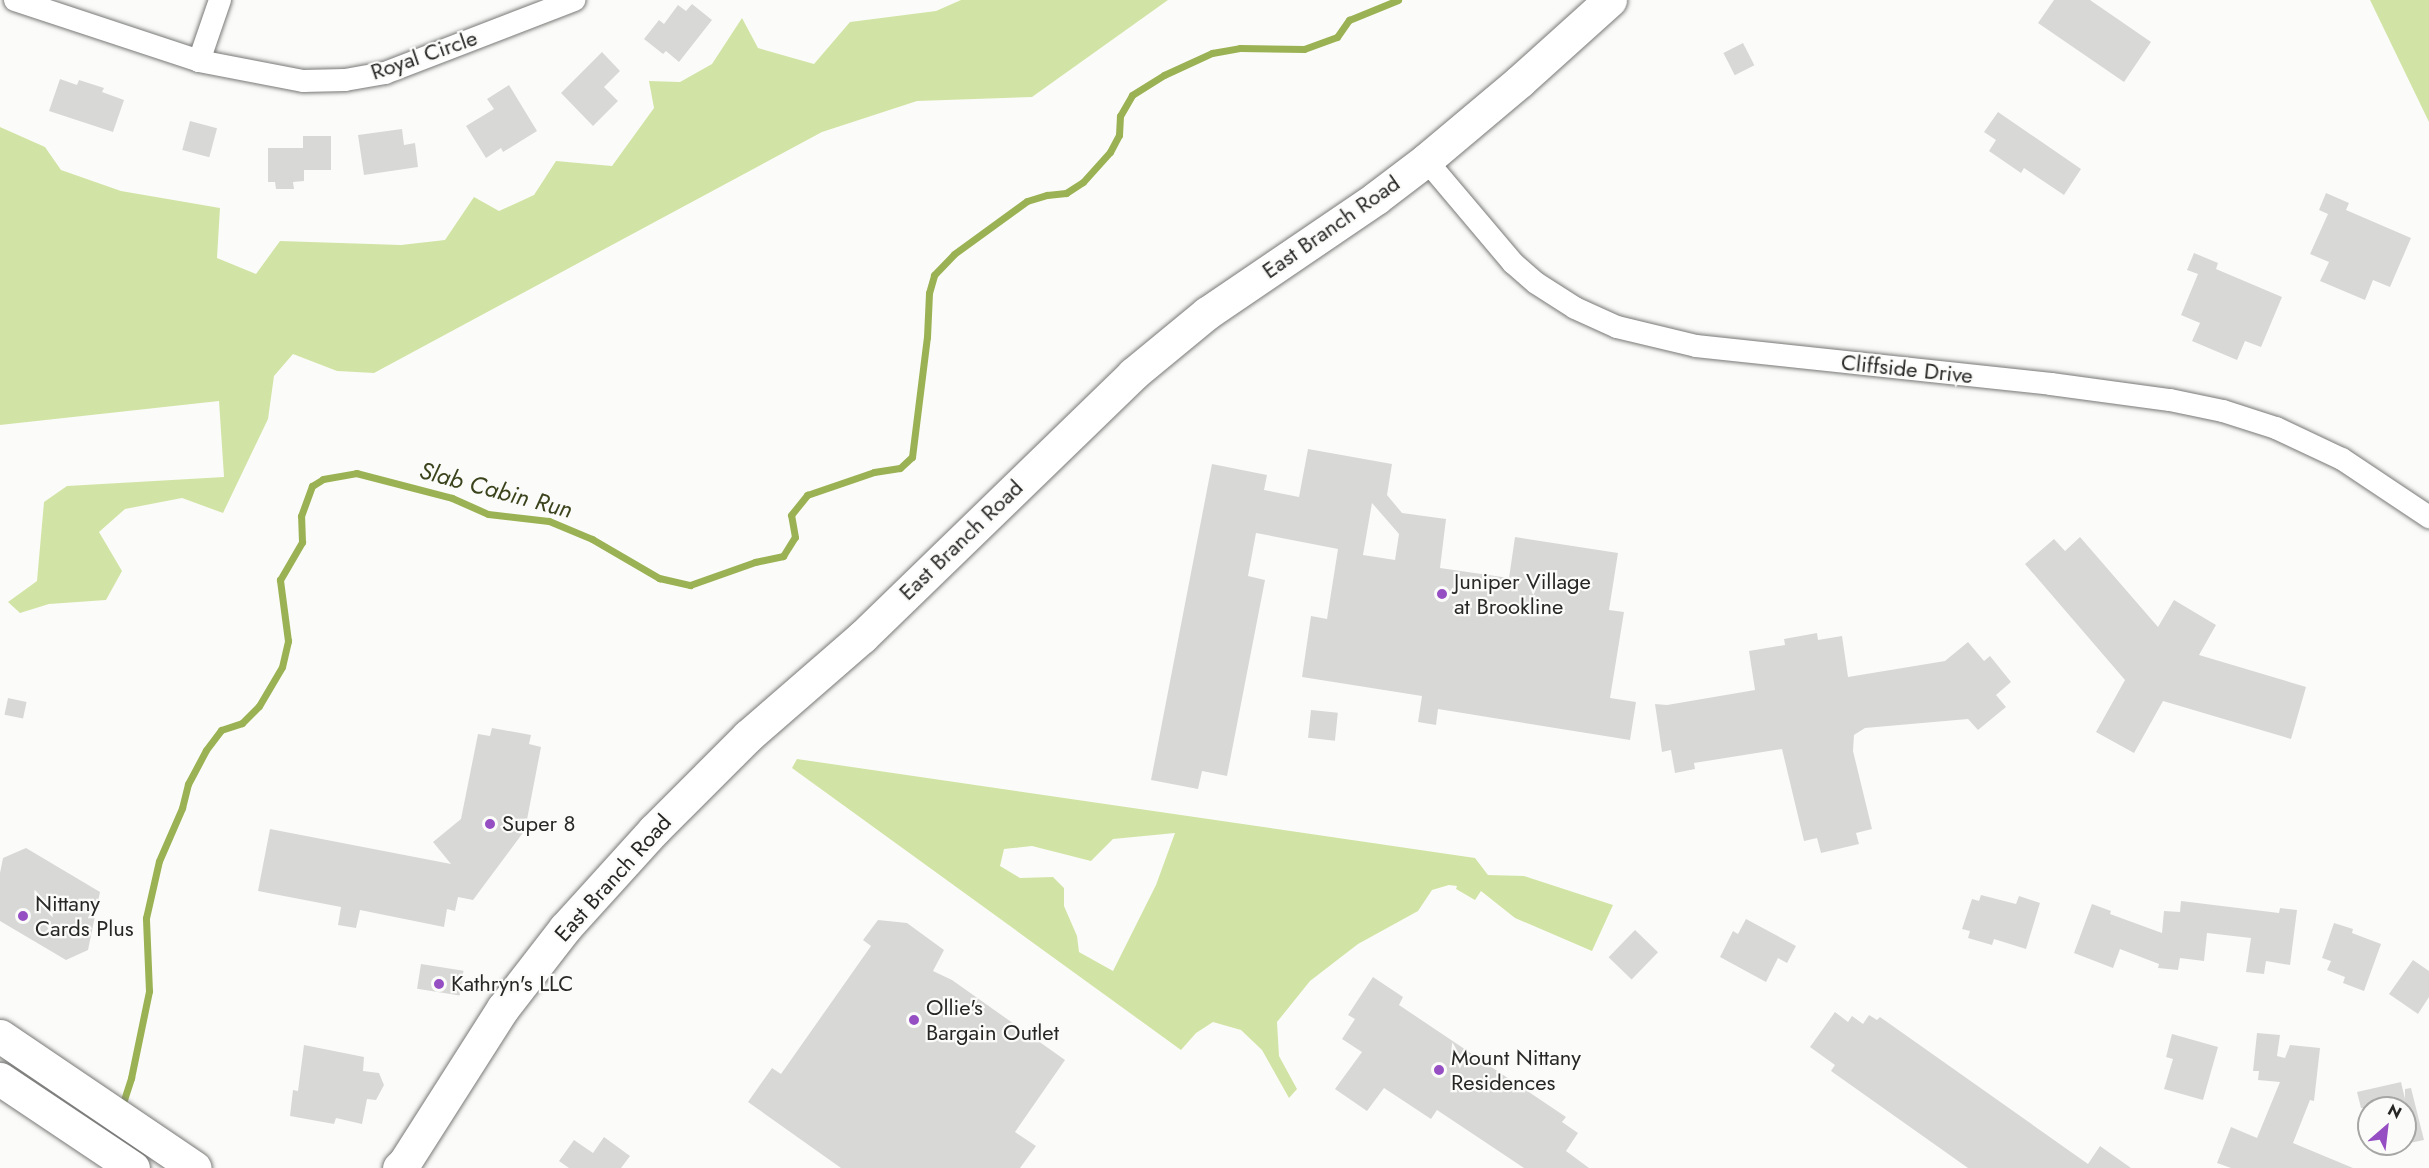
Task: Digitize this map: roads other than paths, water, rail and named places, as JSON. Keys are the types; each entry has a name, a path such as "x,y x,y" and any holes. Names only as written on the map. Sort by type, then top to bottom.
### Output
{"main road":[{"name":"East Branch Road","path":"401,1167 503,1008 565,928 654,830 748,736 862,637 1133,374 1207,313 1376,198 1426,160 1520,81 1610,0"},
{"path":"0,1036 138,1127 195,1168"},
{"path":"0,1079 130,1166"}],"street":[{"name":"Royal Circle","path":"15,0 199,61 303,81 345,80 385,73 574,0"},
{"path":"199,61 220,0"},
{"name":"Cliffside Drive","path":"1426,160 1513,263 1536,284 1575,308 1617,327 1696,346 2051,384 2170,400 2223,411 2276,428 2342,459 2429,518"}],"waterway":[{"name":"Slab Cabin Run","path":"121,1109 131,1078 149,991 146,918 159,861 182,808 188,784 206,750 221,730 242,723 259,706 282,667 288,641 280,580 302,542 301,516 312,486 323,479 356,473 452,498 488,514 549,521 592,539 659,578 690,585 755,562 783,556 795,537 791,515 807,495 874,472 900,468 912,457 927,337 929,293 934,275 954,254 1027,201 1047,195 1066,193 1083,182 1110,152 1119,135 1120,116 1132,95 1164,75 1212,53 1240,48 1304,49 1337,37 1349,20 1398,0"}],"place":[{"name":"Juniper Village at Brookline","path":"1442,594"},
{"name":"Super 8","path":"490,824"},
{"name":"Nittany Cards Plus","path":"23,916"},
{"name":"Kathryn's LLC","path":"439,984"},
{"name":"Ollie's Bargain Outlet","path":"914,1020"},
{"name":"Mount Nittany Residences","path":"1439,1070"}]}
